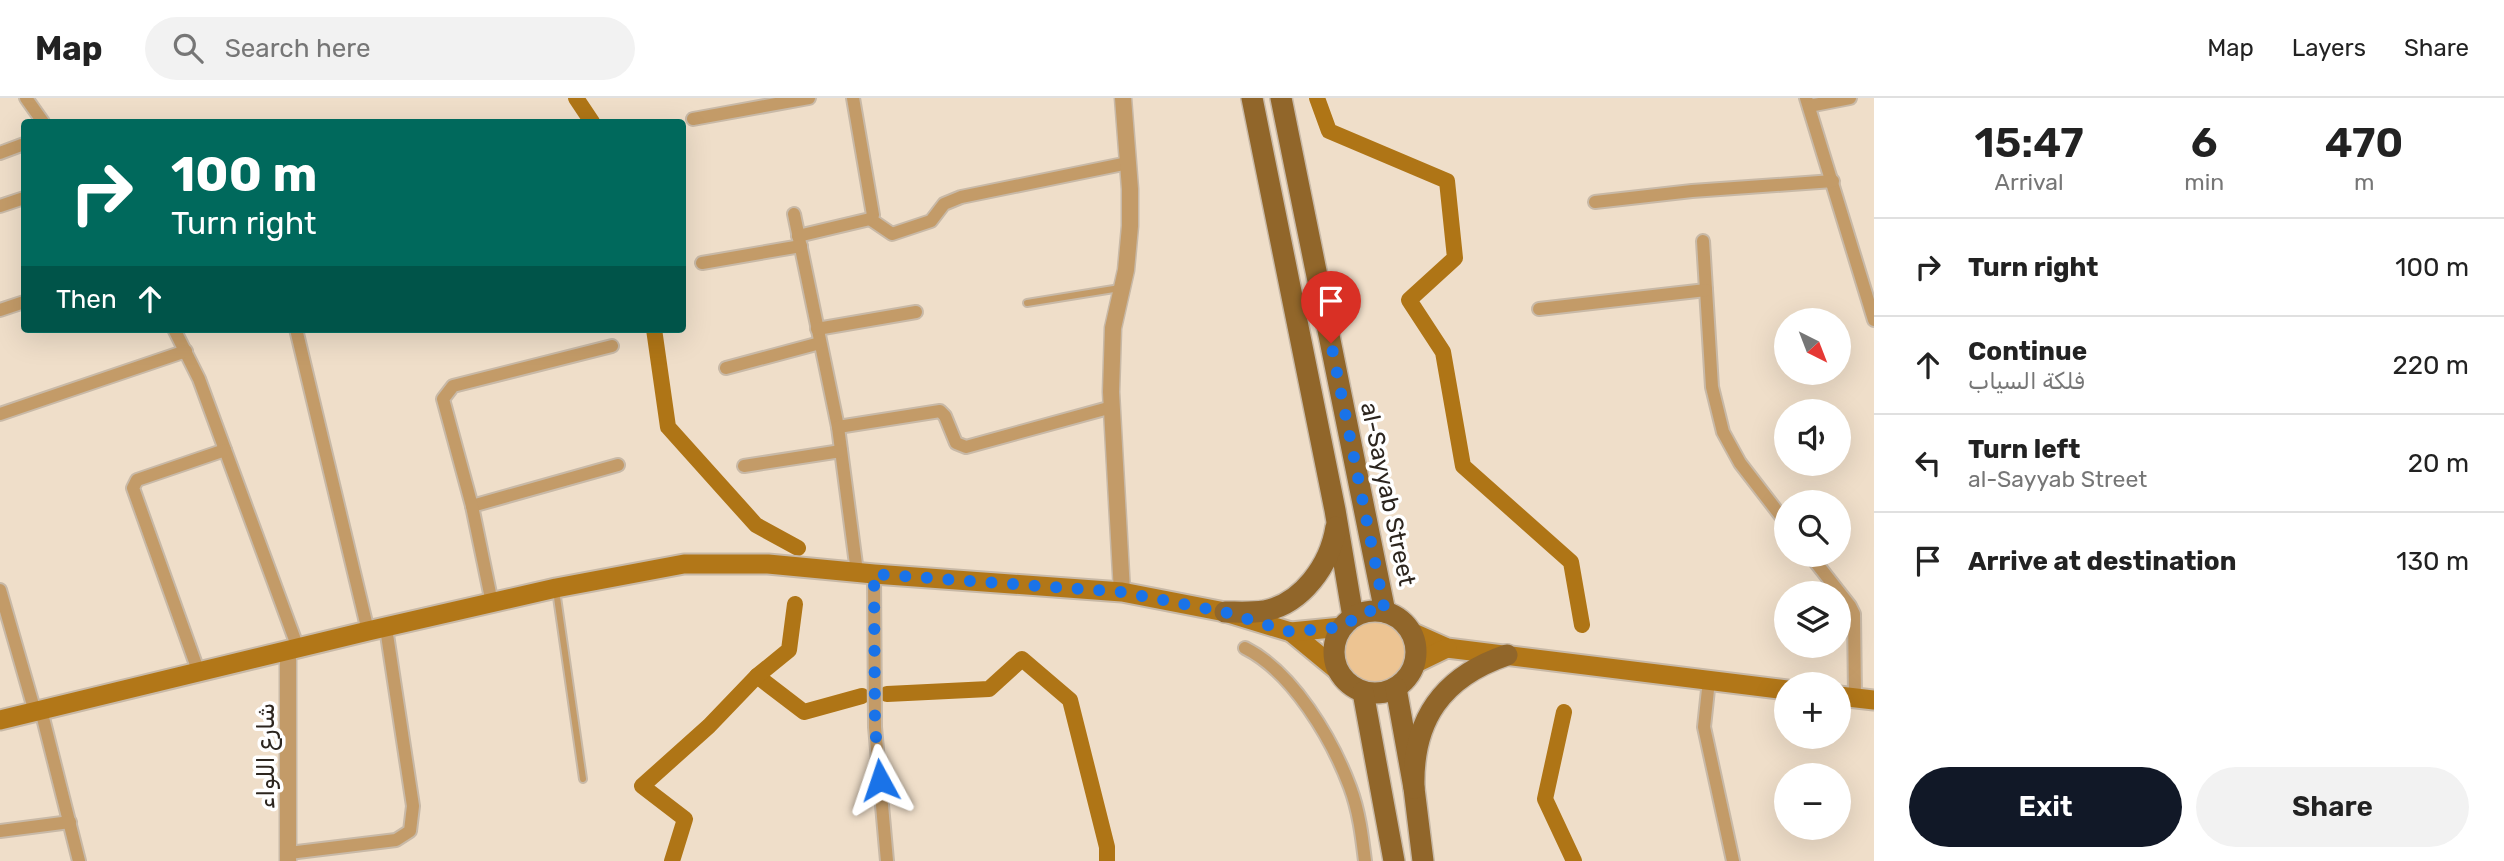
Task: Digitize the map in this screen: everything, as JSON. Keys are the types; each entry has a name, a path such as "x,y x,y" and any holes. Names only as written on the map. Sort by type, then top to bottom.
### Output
{"main road":[{"path":"1252,98 1336,522 1348,622 1334,648 1337,670"},
{"name":"al-Sayyab Street","path":"1281,98 1385,612"},
{"path":"1224,612 1262,611 1290,603 1322,565 1334,536 1336,522"},
{"path":"0,720 556,588 684,565 768,564 1122,592 1224,612 1291,632 1337,670 1344,680 1363,692 1385,692 1396,688 1404,681 1414,664 1416,653 1411,632 1404,623 1385,612 1369,611 1348,622 1291,632"},
{"path":"1411,632 1447,648 1774,688"},
{"path":"1414,664 1447,648"},
{"path":"1413,788 1416,744 1435,704 1449,687 1466,673 1507,655"},
{"path":"1396,688 1423,861"},
{"path":"1363,692 1394,861"}],"street":[{"path":"26,98 41,119"},
{"path":"693,119 809,98"},
{"path":"702,263 800,241 870,219 873,215 853,98"},
{"path":"1122,592 1112,407 1113,328 1122,288 1130,226 1123,98"},
{"path":"1850,98 1808,102 1874,320"},
{"path":"0,153 21,145"},
{"path":"870,219 892,234 931,220 944,204 961,197 1128,163"},
{"path":"1595,202 1692,191 1833,181"},
{"path":"0,206 21,199"},
{"path":"794,214 866,573 875,727 887,861"},
{"path":"1703,240 1712,387 1723,432 1740,463 1774,507"},
{"path":"1539,309 1706,290"},
{"path":"0,310 21,303"},
{"path":"817,329 916,312"},
{"path":"176,333 199,379 293,649"},
{"path":"288,857 396,840 410,831 412,806 377,629 297,333"},
{"path":"726,368 820,344"},
{"path":"492,603 472,506 443,399 453,386 612,346"},
{"path":"0,414 186,351"},
{"path":"838,427 940,411 945,416 956,443 966,447 1112,407"},
{"path":"199,673 133,488 137,480 225,450"},
{"path":"744,466 841,451"},
{"path":"472,506 618,465"},
{"path":"1819,567 1854,614 1856,698"},
{"path":"0,590 38,711 79,861"},
{"path":"1245,648 1290,686 1304,702 1323,733 1351,789 1365,861"},
{"name":"شارع اللواء","path":"288,857 293,649"},
{"path":"1709,680 1704,727 1733,861"},
{"path":"0,831 70,822"}],"lane":[{"path":"1027,303 1122,288"},
{"path":"556,588 583,779"}],"shaded area":[{"path":"1374,620 1387,623 1397,630 1404,640 1407,653 1404,666 1397,676 1387,683 1374,686 1361,683 1351,676 1344,666 1341,653 1344,640 1351,630 1361,623"}],"waterway":[{"path":"576,98 590,119"},
{"path":"1317,98 1329,131 1447,181 1455,258 1409,300 1443,352 1463,466 1571,562 1582,625"},
{"path":"655,333 668,427 756,525 798,548"},
{"path":"672,861 685,819 642,786 709,726 757,676 789,650 795,604"},
{"path":"887,694 989,689 1022,659 1070,700 1107,847 1107,861"},
{"path":"757,676 804,712 862,696"},
{"path":"1564,712 1545,799 1574,861"}],"route":[{"path":"880,780 875,727 874,574 1122,592 1224,612 1291,632 1342,627 1353,617 1369,611 1385,612 1331,343"}]}
